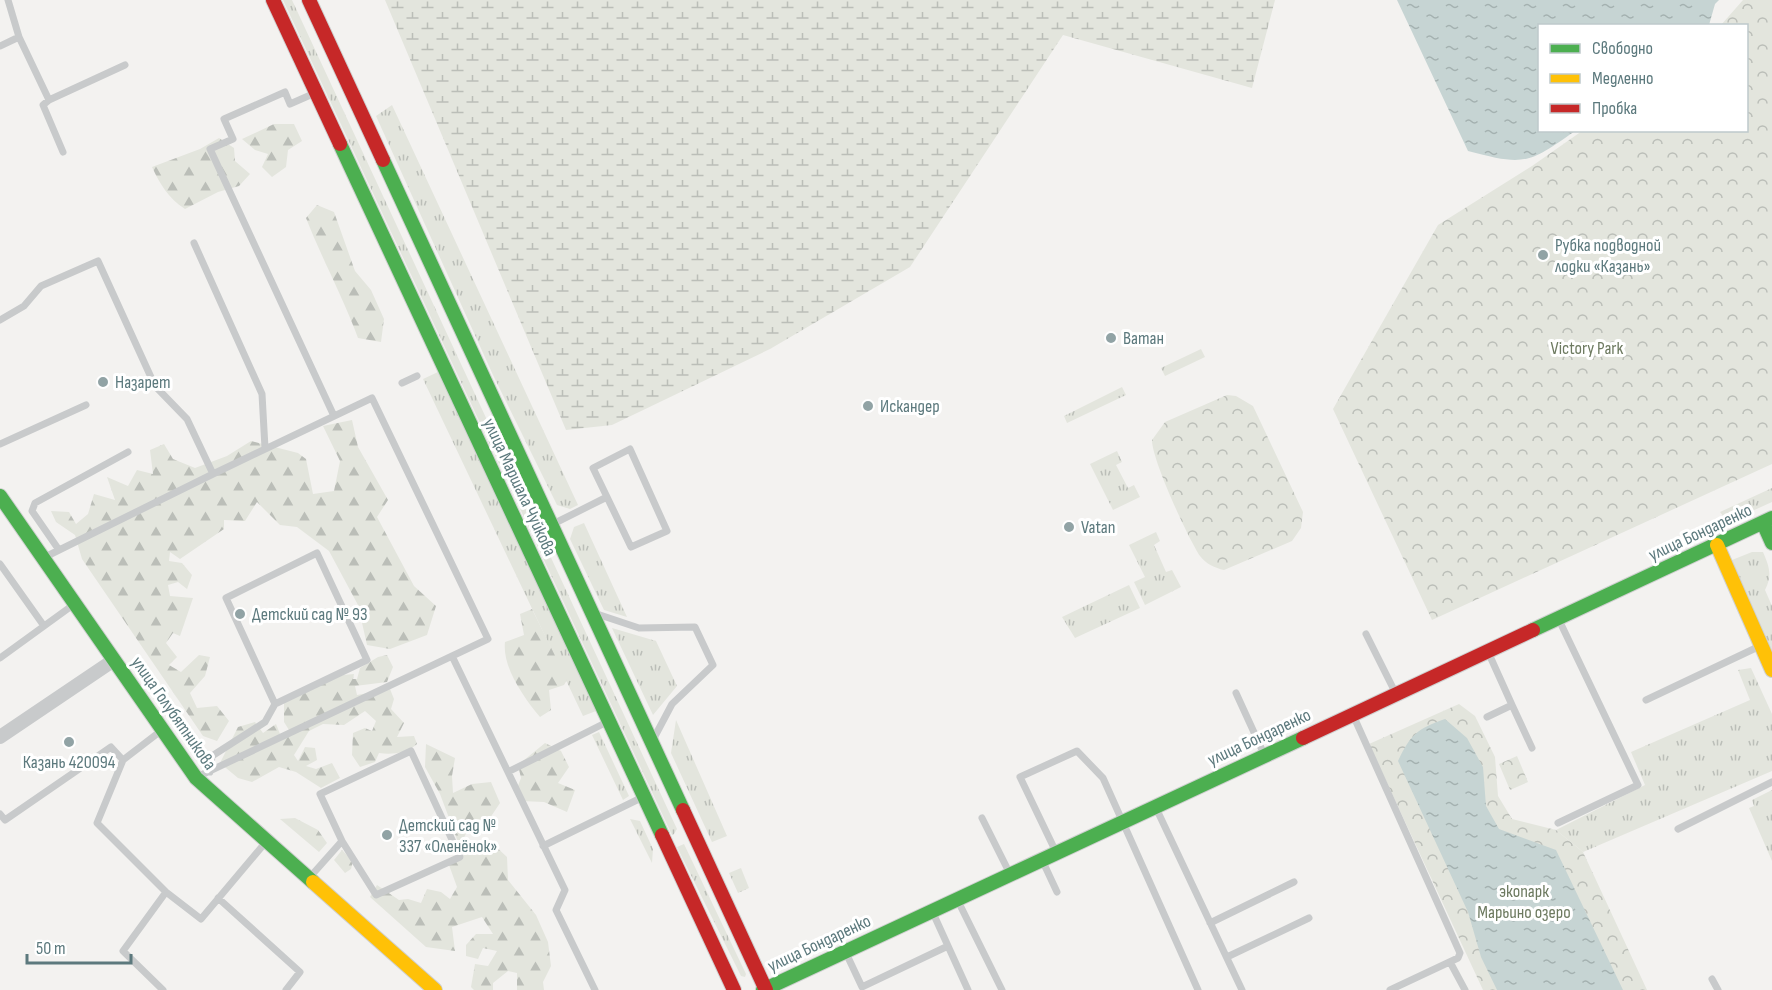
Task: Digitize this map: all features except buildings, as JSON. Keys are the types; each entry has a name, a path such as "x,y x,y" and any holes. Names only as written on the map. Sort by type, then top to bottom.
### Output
{"main road":[{"name":"улица Маршала Чуйкова","path":"273,0 663,838 730,987"},
{"name":"улица Маршала Чуйкова","path":"309,0 765,990"},
{"name":"улица Голубятникова","path":"3,506 43,558 196,778 435,990"},
{"path":"1767,521 1772,543"},
{"name":"улица Бондаренко","path":"765,990 1122,820 1396,695 1767,521"},
{"path":"1717,545 1772,670"},
{"path":"663,838 675,836 689,825"}],"street":[{"path":"0,738 114,660"}],"lane":[{"path":"8,0 19,37 49,100"},
{"path":"0,46 19,37"},
{"path":"63,152 43,105 49,100 124,65"},
{"path":"316,92 290,104 285,92 224,119 233,139 210,149 334,416"},
{"path":"194,243 262,394 265,448"},
{"path":"0,320 24,306 40,286 98,261 155,386 187,419 213,474"},
{"path":"402,383 417,376"},
{"path":"43,558 265,448 375,397 488,639 196,778"},
{"path":"0,444 86,405"},
{"path":"630,449 668,531 631,547 607,497 593,468 630,449"},
{"path":"59,550 32,511 35,503 128,452"},
{"path":"551,525 607,497"},
{"path":"210,771 212,756 265,722 275,704 367,660 317,553 226,598 275,704"},
{"path":"0,564 44,626"},
{"path":"0,658 75,604"},
{"path":"591,612 639,628 695,627 713,665 672,704 652,743"},
{"path":"1558,618 1638,784 1558,823"},
{"path":"1366,634 1396,695"},
{"path":"1646,700 1761,645"},
{"path":"1487,651 1532,748"},
{"path":"452,656 565,890 556,910 595,990"},
{"path":"1236,693 1264,755"},
{"path":"1486,717 1512,705"},
{"path":"1353,714 1460,953 1458,958 1390,990"},
{"path":"508,772 608,721"},
{"path":"162,730 123,760 97,823 166,892 201,919 267,841"},
{"path":"0,814 5,820 111,747 123,760"},
{"path":"411,751 460,857 376,895 342,841 320,794 411,751"},
{"path":"1056,853 1020,777 1077,751 1103,778 1198,990"},
{"path":"1678,829 1772,782"},
{"path":"543,846 644,797"},
{"path":"1155,805 1242,990"},
{"path":"982,818 1010,874"},
{"path":"309,878 342,841"},
{"path":"1042,859 1057,892"},
{"path":"1210,923 1294,882"},
{"path":"163,990 123,951 166,892"},
{"path":"218,898 300,972 286,990"},
{"path":"957,899 1002,990"},
{"path":"932,911 968,990"},
{"path":"1227,957 1309,918"},
{"path":"845,951 862,987 948,946"},
{"path":"1450,962 1465,990"},
{"path":"1713,979 1718,990"}],"green space":[{"path":"283,0 292,0 677,829 672,835"},
{"path":"385,0 1275,0 1252,88 1063,35 910,267 770,349 612,425 566,430"},
{"name":"Victory Park","path":"1743,0 1772,0 1772,464 1432,620 1333,409 1438,225 1532,166 1581,132 1748,132 1748,24 1722,24"},
{"path":"392,105 578,505 570,509 557,505 493,375 376,116"},
{"path":"274,124 294,124 302,141 288,150 286,167 272,177 262,167 268,154 255,150 242,139"},
{"path":"219,138 234,148 235,161 250,174 239,186 218,192 185,209 165,190 152,167 200,149"},
{"path":"317,205 334,212 355,271 371,290 384,319 381,342 358,338 306,218"},
{"path":"1201,349 1205,357 1165,376 1161,368"},
{"path":"438,372 596,711 583,716 423,379"},
{"path":"1122,387 1126,395 1067,423 1064,416"},
{"path":"1227,395 1236,396 1253,406 1303,512 1301,528 1292,541 1224,570 1205,561 1194,547 1164,481 1152,440 1165,422"},
{"path":"352,420 358,447 388,500 377,517 414,586 436,606 427,635 390,649 367,645 358,605 329,551 297,527 280,525 257,502 245,521 224,520 224,529 180,559 170,552 169,561 182,563 192,575 187,589 178,582 168,585 170,596 193,598 180,636 173,633 166,643 177,657 169,665 181,672 199,655 210,657 205,676 190,693 197,708 217,706 229,721 217,741 203,736 82,559 75,535 56,522 51,511 69,512 76,524 88,514 94,494 115,500 107,477 128,486 137,470 153,474 150,450 164,444 173,459 195,468 227,456 251,441 298,453 306,459 313,494 334,491 340,461 323,426"},
{"path":"1117,451 1122,462 1116,465 1128,488 1134,485 1140,497 1113,510 1090,464"},
{"path":"1772,488 1772,502 1728,522 1720,512"},
{"path":"584,523 627,617 604,610 570,539 574,527"},
{"path":"1156,532 1160,541 1154,545 1166,572 1172,570 1181,587 1145,605 1134,582 1145,577 1129,545"},
{"path":"1752,552 1763,552 1769,567 1769,580 1765,590 1772,606 1772,663 1732,560"},
{"path":"1129,585 1140,608 1075,638 1062,617"},
{"path":"532,609 567,680 564,685 549,690 551,710 540,717 515,682 505,652 505,642 524,635 520,614"},
{"path":"612,628 656,641 677,686 653,715"},
{"path":"387,655 393,667 387,682 355,686 357,695 390,689 394,699 391,709 404,723 397,737 414,736 417,744 413,747 399,753 379,753 375,762 360,767 352,755 353,733 365,728 372,731 376,721 365,711 344,725 323,724 309,731 294,755 298,761 305,747 315,748 317,760 306,766 316,769 332,763 340,778 321,788 296,772 279,767 252,782 238,778 220,763 238,727 255,722 263,733 276,724 280,734 289,730 284,722 284,702 343,675 354,674 353,679 357,679 360,668 378,657"},
{"path":"1751,668 1772,714 1772,771 1583,852 1556,830 1645,785 1631,752 1750,700 1738,670"},
{"name":"экопарк Марьино озеро","path":"1459,704 1475,716 1495,757 1498,796 1512,819 1556,830 1583,852 1647,990 1483,990 1369,744"},
{"path":"676,720 727,836 712,842 671,753"},
{"path":"599,732 629,796 623,800 592,735"},
{"path":"545,743 561,751 569,767 558,783 575,790 567,812 544,802 521,801 516,791 521,778 518,765"},
{"path":"426,744 455,758 452,776 453,793 472,784 491,782 500,803 482,830 471,823 460,846 471,849 492,843 507,857 508,880 536,915 548,942 551,966 543,982 544,990 517,990 517,973 508,971 493,983 493,990 474,990 471,987 475,964 488,966 497,951 483,948 478,959 466,956 466,945 476,934 493,934 482,917 452,927 455,951 426,947 370,897 377,885 399,900 408,899 421,903 427,889 441,892 450,899 457,887 449,865 464,858 440,794 425,767"},
{"path":"1517,756 1528,782 1510,790 1499,764"},
{"path":"1772,790 1772,861 1749,808 1754,806 1752,800"},
{"path":"295,818 318,830 327,843 319,852 280,819"},
{"path":"630,819 640,821 653,849 652,863"},
{"path":"684,844 746,974 745,977 741,976 677,847"},
{"path":"342,850 353,861 351,869 345,873 334,860"},
{"path":"741,868 749,888 738,893 729,873"}],"water":[{"path":"1397,0 1719,0 1715,4 1709,24 1538,24 1538,132 1573,132 1536,156 1525,159 1502,159 1468,151"},
{"name":"экопарк Марьино озеро","path":"1445,719 1467,738 1483,767 1486,806 1499,829 1556,850 1623,990 1497,990 1481,957 1468,912 1398,761 1411,738 1428,726"}],"traffic: fast":[{"path":"340,144 662,835"},
{"path":"383,160 683,810"},
{"path":"0,496 196,778 313,882"},
{"path":"1533,630 1772,518"},
{"path":"1763,523 1772,543"},
{"path":"763,990 1303,738"}],"traffic: slow":[{"path":"1717,545 1772,670"},
{"path":"313,882 435,990"}],"traffic: jam":[{"path":"273,0 340,144"},
{"path":"309,0 383,160"},
{"path":"1303,738 1533,630"},
{"path":"683,810 766,990"},
{"path":"662,835 734,990"}],"place":[{"name":"Рубка подводной лодки «Казань»","path":"1543,255"},
{"name":"Ватан","path":"1111,338"},
{"name":"Назарет","path":"103,382"},
{"name":"Искандер","path":"868,406"},
{"name":"Vatan","path":"1069,527"},
{"name":"Детский сад № 93","path":"240,614"},
{"name":"Казань 420094","path":"69,742"},
{"name":"Детский сад № 337 «Оленёнок»","path":"387,835"}]}
